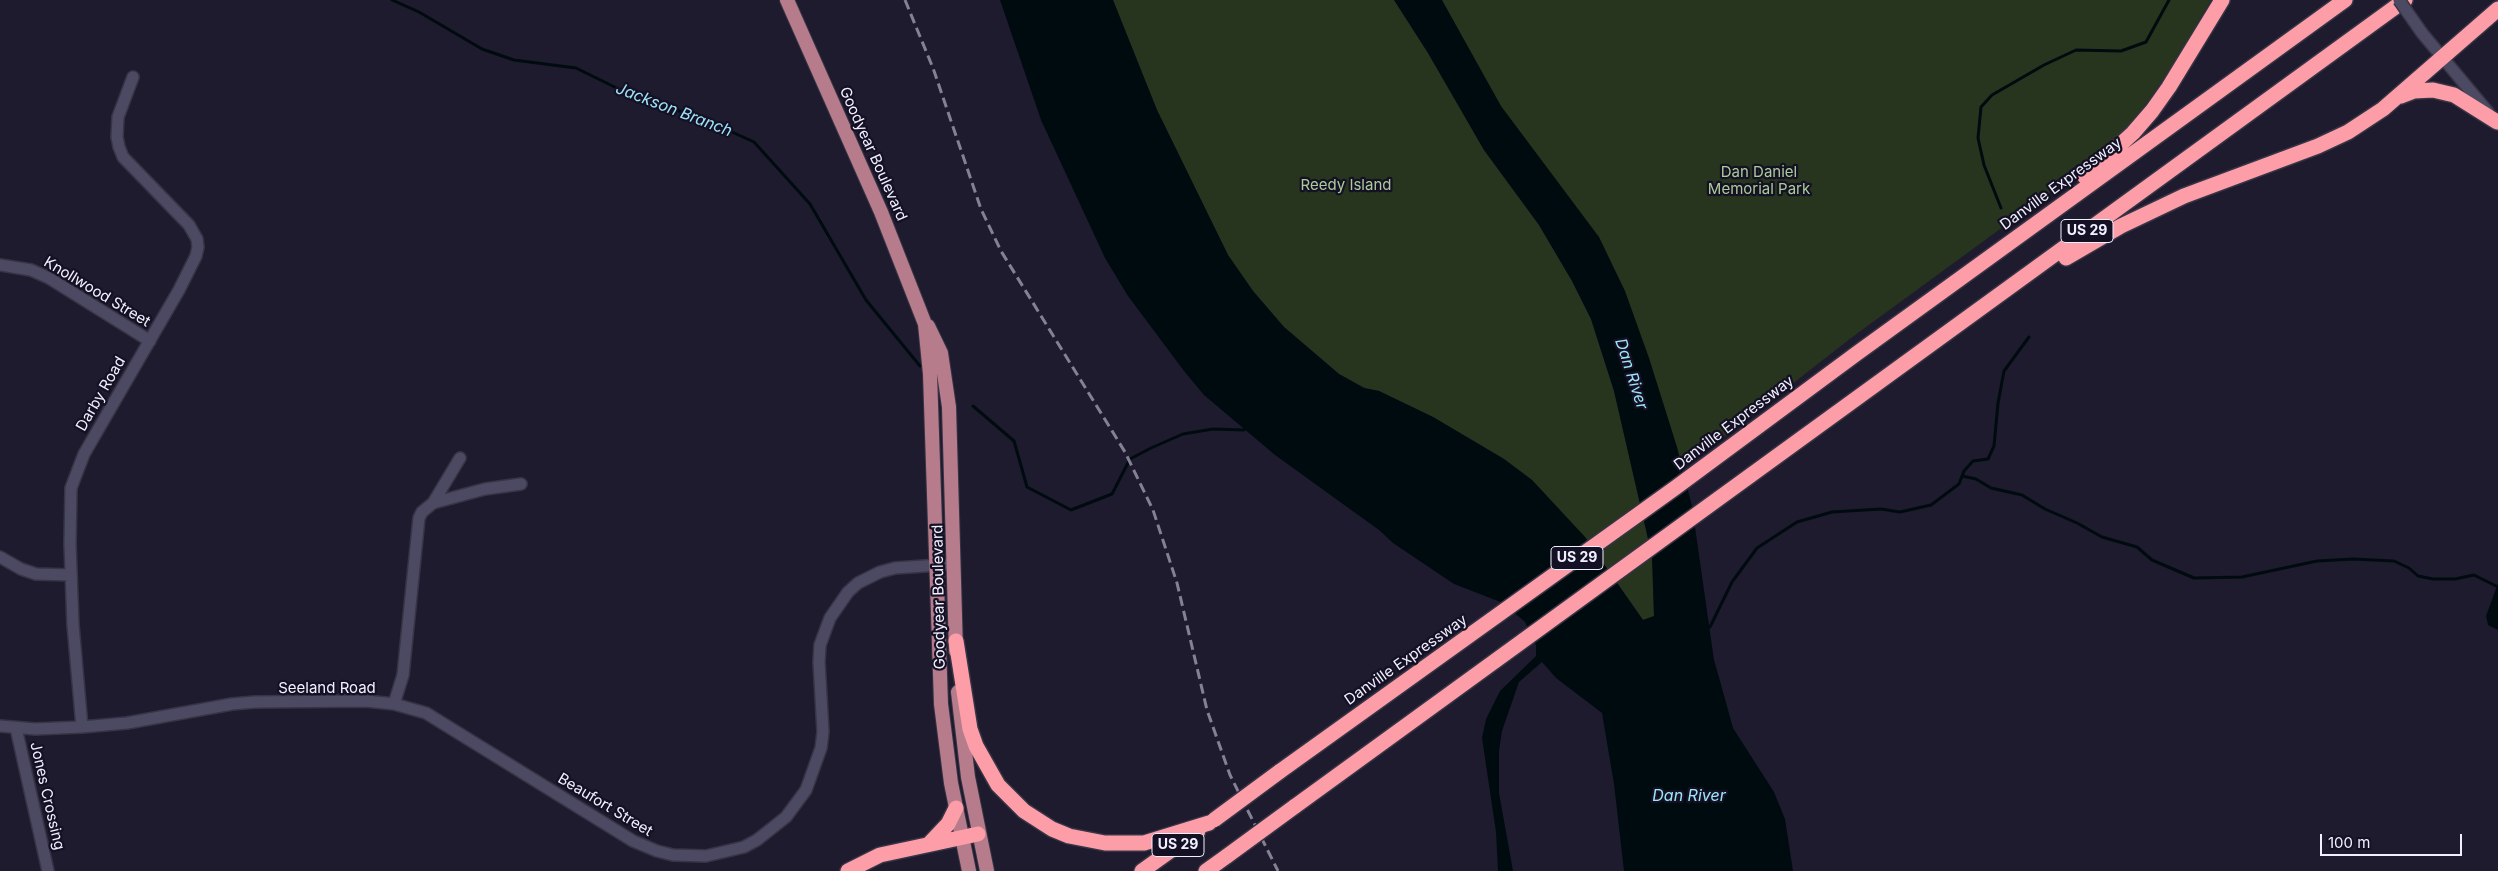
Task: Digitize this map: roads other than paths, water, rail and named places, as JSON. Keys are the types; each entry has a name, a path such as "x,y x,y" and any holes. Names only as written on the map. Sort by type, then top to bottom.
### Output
{"highway":[{"path":"1962,277 1978,261 2088,175 2133,133 2169,87 2222,0"},
{"name":"Danville Expressway","path":"1142,871 1747,435 2345,0"},
{"name":"US 29","path":"1215,865 2405,0"},
{"path":"1929,347 1955,337 2047,270 2121,226 2184,196 2318,146 2368,120 2498,9"},
{"path":"2395,98 2414,91 2433,90 2454,95 2498,122"},
{"path":"956,642 970,729 976,746 998,785 1024,811 1052,829 1069,836 1105,843 1144,843 1212,821"},
{"path":"930,843 948,824 956,808"},
{"path":"848,871 880,855 978,834"}],"main road":[{"name":"Goodyear Boulevard","path":"787,0 885,220 926,324 930,374 941,704 961,838 969,871"},
{"name":"Goodyear Boulevard","path":"926,324 940,353 949,407 960,720 978,834 987,871"}],"street":[{"path":"2399,0 2422,33 2498,122"},
{"name":"Darby Road","path":"82,727 71,575 69,504 77,469 196,256 197,239 189,225 123,157 116,137 118,117 133,77"},
{"name":"Knollwood Street","path":"0,265 31,270 49,278 150,341"},
{"name":"Seeland Road","path":"0,726 34,730 127,723 232,704 255,702 366,702 394,704 403,675 419,518 422,512 433,503 460,458"},
{"path":"433,503 485,489 521,484"},
{"path":"0,557 21,569 36,574 71,575"},
{"name":"Beaufort Street","path":"394,704 426,713 645,847 673,855 690,856 723,853 744,847 769,832 786,817 806,790 818,757 823,732 819,662 820,645 830,618 839,603 858,583 880,572 895,568 954,564"},
{"name":"Jones Crossing","path":"16,728 48,871"}],"water":[{"name":"Dan River","path":"1000,0 1113,0 1157,110 1228,255 1253,291 1284,327 1339,374 1364,388 1379,391 1433,417 1504,459 1532,480 1585,537 1643,620 1654,616 1652,556 1614,391 1591,319 1572,281 1539,225 1484,150 1428,53 1394,0 1442,0 1501,106 1599,237 1625,291 1649,358 1677,447 1692,506 1714,660 1733,728 1774,792 1785,819 1793,871 1624,871 1614,784 1602,713 1556,678 1542,662 1519,682 1502,731 1499,751 1499,793 1513,871 1498,871 1496,832 1482,738 1486,719 1500,691 1536,656 1536,645 1525,622 1503,603 1454,584 1393,543 1379,530 1275,455 1204,395 1128,296 1105,258 1041,120"},
{"path":"2498,583 2498,630 2488,625 2486,616"}],"waterway":[{"name":"Jackson Branch","path":"392,0 419,12 482,49 514,60 576,68 637,98 699,117 754,142 810,204 866,300 920,366"},
{"path":"2001,208 1984,165 1978,138 1981,107 1992,95 2044,65 2076,50 2121,51 2146,42 2169,0"},
{"path":"1708,626 1710,627 1732,582 1757,548 1797,522 1832,512 1881,509 1900,512 1931,505 1959,484 1964,471 1973,461 1988,459 1994,446 1998,403 2004,371 2029,337"},
{"name":"Jackson Branch","path":"973,406 1014,441 1027,487 1071,510 1112,494 1130,459 1151,448 1183,434 1213,429 1244,430 1246,426"},
{"path":"1962,476 1976,479 1991,488 2022,495 2045,509 2077,523 2102,537 2137,547 2152,560 2194,578 2242,577 2317,561 2353,559 2394,561 2409,568 2418,576 2433,579 2455,579 2474,575 2496,586"}],"railway":[{"path":"905,0 933,68 981,209 1001,251 1125,452 1153,510 1177,583 1207,710 1230,775 1278,871"}],"park label":[{"name":"Dan Daniel Memorial Park","path":"1759,180"},
{"name":"Reedy Island","path":"1346,185"}]}
